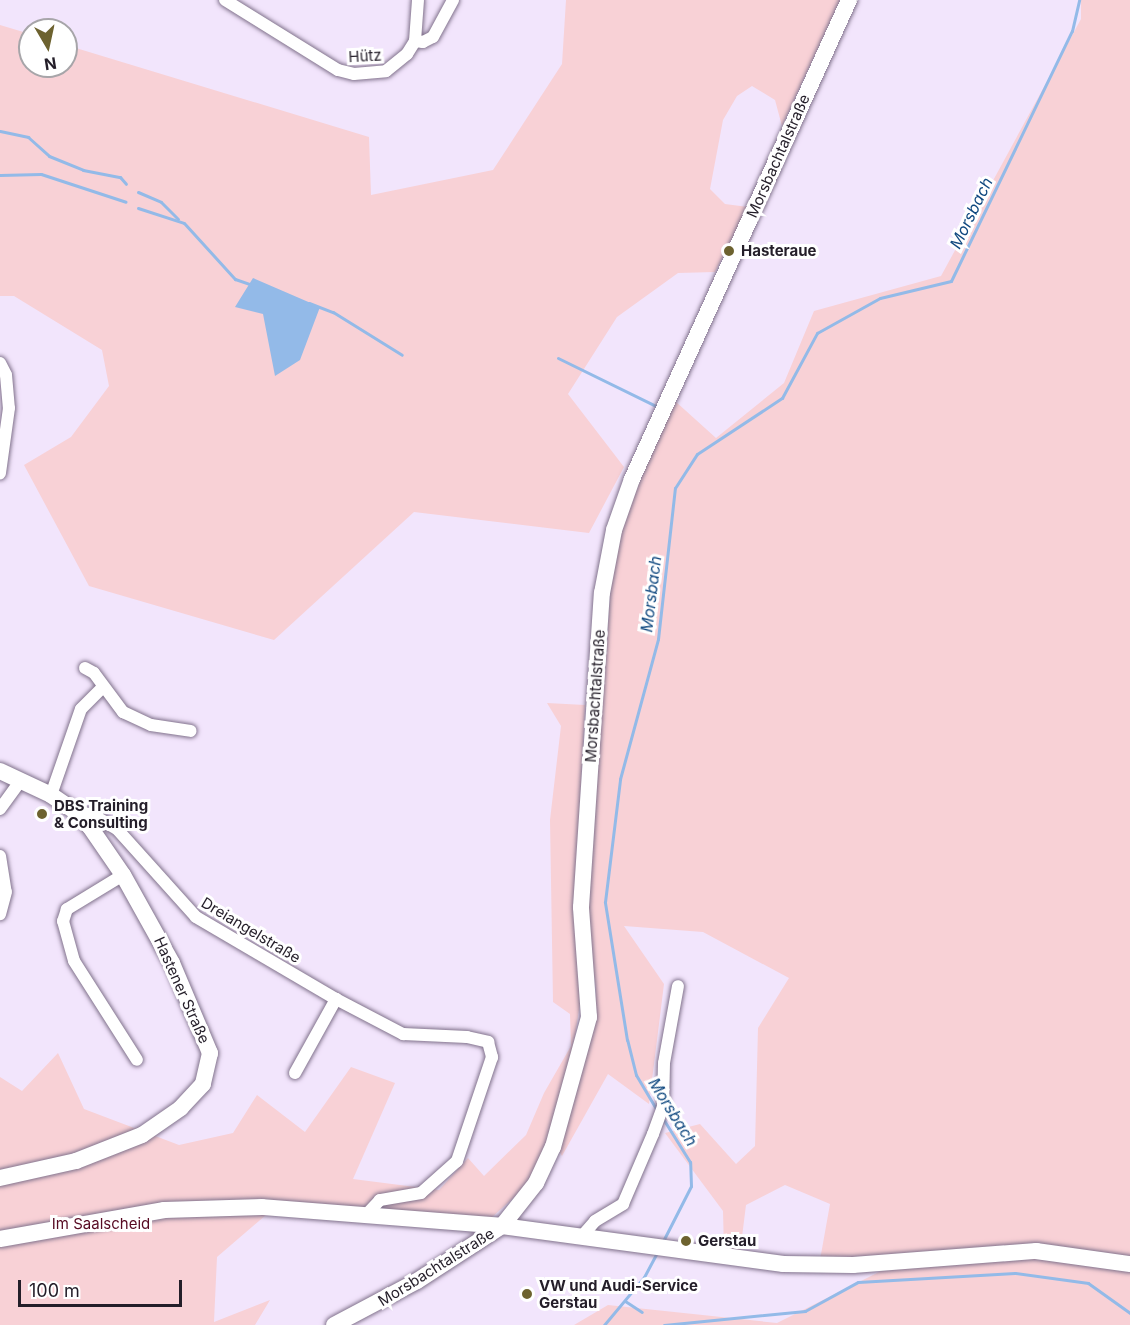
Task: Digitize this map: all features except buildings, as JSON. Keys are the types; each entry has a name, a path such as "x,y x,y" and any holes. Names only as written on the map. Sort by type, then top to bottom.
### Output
{"main road":[{"name":"Morsbachtalstraße","path":"334,1325 410,1286 502,1226 528,1195 553,1147 589,1017 581,907 602,593 616,523 632,479 849,0"},
{"name":"Hastener Straße","path":"0,771 51,795 76,812 123,875 172,963 205,1034 210,1053 203,1084 164,1122 125,1144 76,1161 0,1178"},
{"path":"528,1195 526,1208 531,1219 543,1231"},
{"path":"0,1239 118,1216 212,1207 366,1215 502,1226 822,1265 1001,1251 1072,1254 1130,1264"}],"street":[{"name":"Hütz","path":"225,0 345,73 378,73 398,63 415,41 433,37 453,0"},
{"path":"415,41 418,0"},
{"path":"0,363 6,375 9,408 0,473"},
{"path":"85,668 94,673 102,688 123,712 139,721 191,731"},
{"path":"51,795 81,709 102,688"},
{"path":"0,809 21,780"},
{"name":"Dreiangelstraße","path":"76,812 91,814 117,829 196,917 336,999 404,1034 480,1038 493,1049 457,1161 421,1192 380,1200 366,1215"},
{"path":"0,856 6,892 0,914"},
{"path":"123,875 67,909 63,921 74,961 137,1060"},
{"path":"583,1236 595,1221 623,1204 656,1126 663,1107 664,1063 678,986"},
{"path":"295,1072 336,999"}],"green space":[{"path":"566,0 840,0 782,126 775,100 752,86 737,96 723,120 710,189 725,204 748,207 715,272 678,273 617,317 568,394 624,467 589,533 414,512 274,640 89,586 24,465 71,437 109,386 102,350 14,296 0,296 0,25 18,30 18,78 78,78 78,49 369,137 371,195 493,170 562,64"},
{"path":"1081,0 1130,0 1130,1325 574,1325 608,1305 777,1323 883,1270 820,1260 830,1204 785,1185 746,1205 740,1253 724,1251 723,1211 665,1133 700,1124 736,1164 755,1146 758,1028 789,978 703,932 624,926 664,984 649,1104 608,1074 562,1156 558,1149 596,1021 596,988 586,922 612,572 623,520 675,401 716,438 784,383 814,311 941,276 1081,19"},
{"name":"Im Saalscheid","path":"547,703 585,705 574,918 582,991 572,1055 552,1131 530,1183 491,1218 273,1209 217,1257 214,1322 270,1300 255,1325 0,1325 0,1077 22,1091 58,1053 84,1109 179,1145 233,1133 257,1095 305,1132 351,1067 395,1083 353,1179 439,1190 468,1158 484,1176 526,1135 544,1093 571,1046 570,1014 553,1002 550,820 561,726"}],"water":[{"path":"253,278 320,307 300,360 275,376 263,314 235,307"}],"waterway":[{"name":"Morsbach","path":"658,1112 636,1075 627,1040 605,902 620,779 658,639 675,488 697,454 782,398 817,333 880,298 951,281 1072,31 1079,0"},
{"path":"0,131 28,137 49,156 83,170 120,177 126,184"},
{"path":"0,175 41,174 126,202"},
{"path":"138,192 161,202 178,219"},
{"path":"138,208 184,223 235,279 252,285"},
{"path":"309,303 333,312 402,355"},
{"path":"558,358 658,407"},
{"name":"Morsbach","path":"662,1117 690,1162 691,1186 662,1243"},
{"name":"Morsbach","path":"604,1325 644,1277 656,1254"},
{"path":"664,1325 805,1311 858,1282 1015,1273 1088,1283 1130,1313"},
{"path":"625,1301 642,1312"}],"place":[{"name":"Hasteraue","path":"729,251"},
{"name":"DBS Training & Consulting","path":"42,814"},
{"name":"Gerstau","path":"686,1241"},
{"name":"VW und Audi-Service Gerstau","path":"527,1294"}]}
